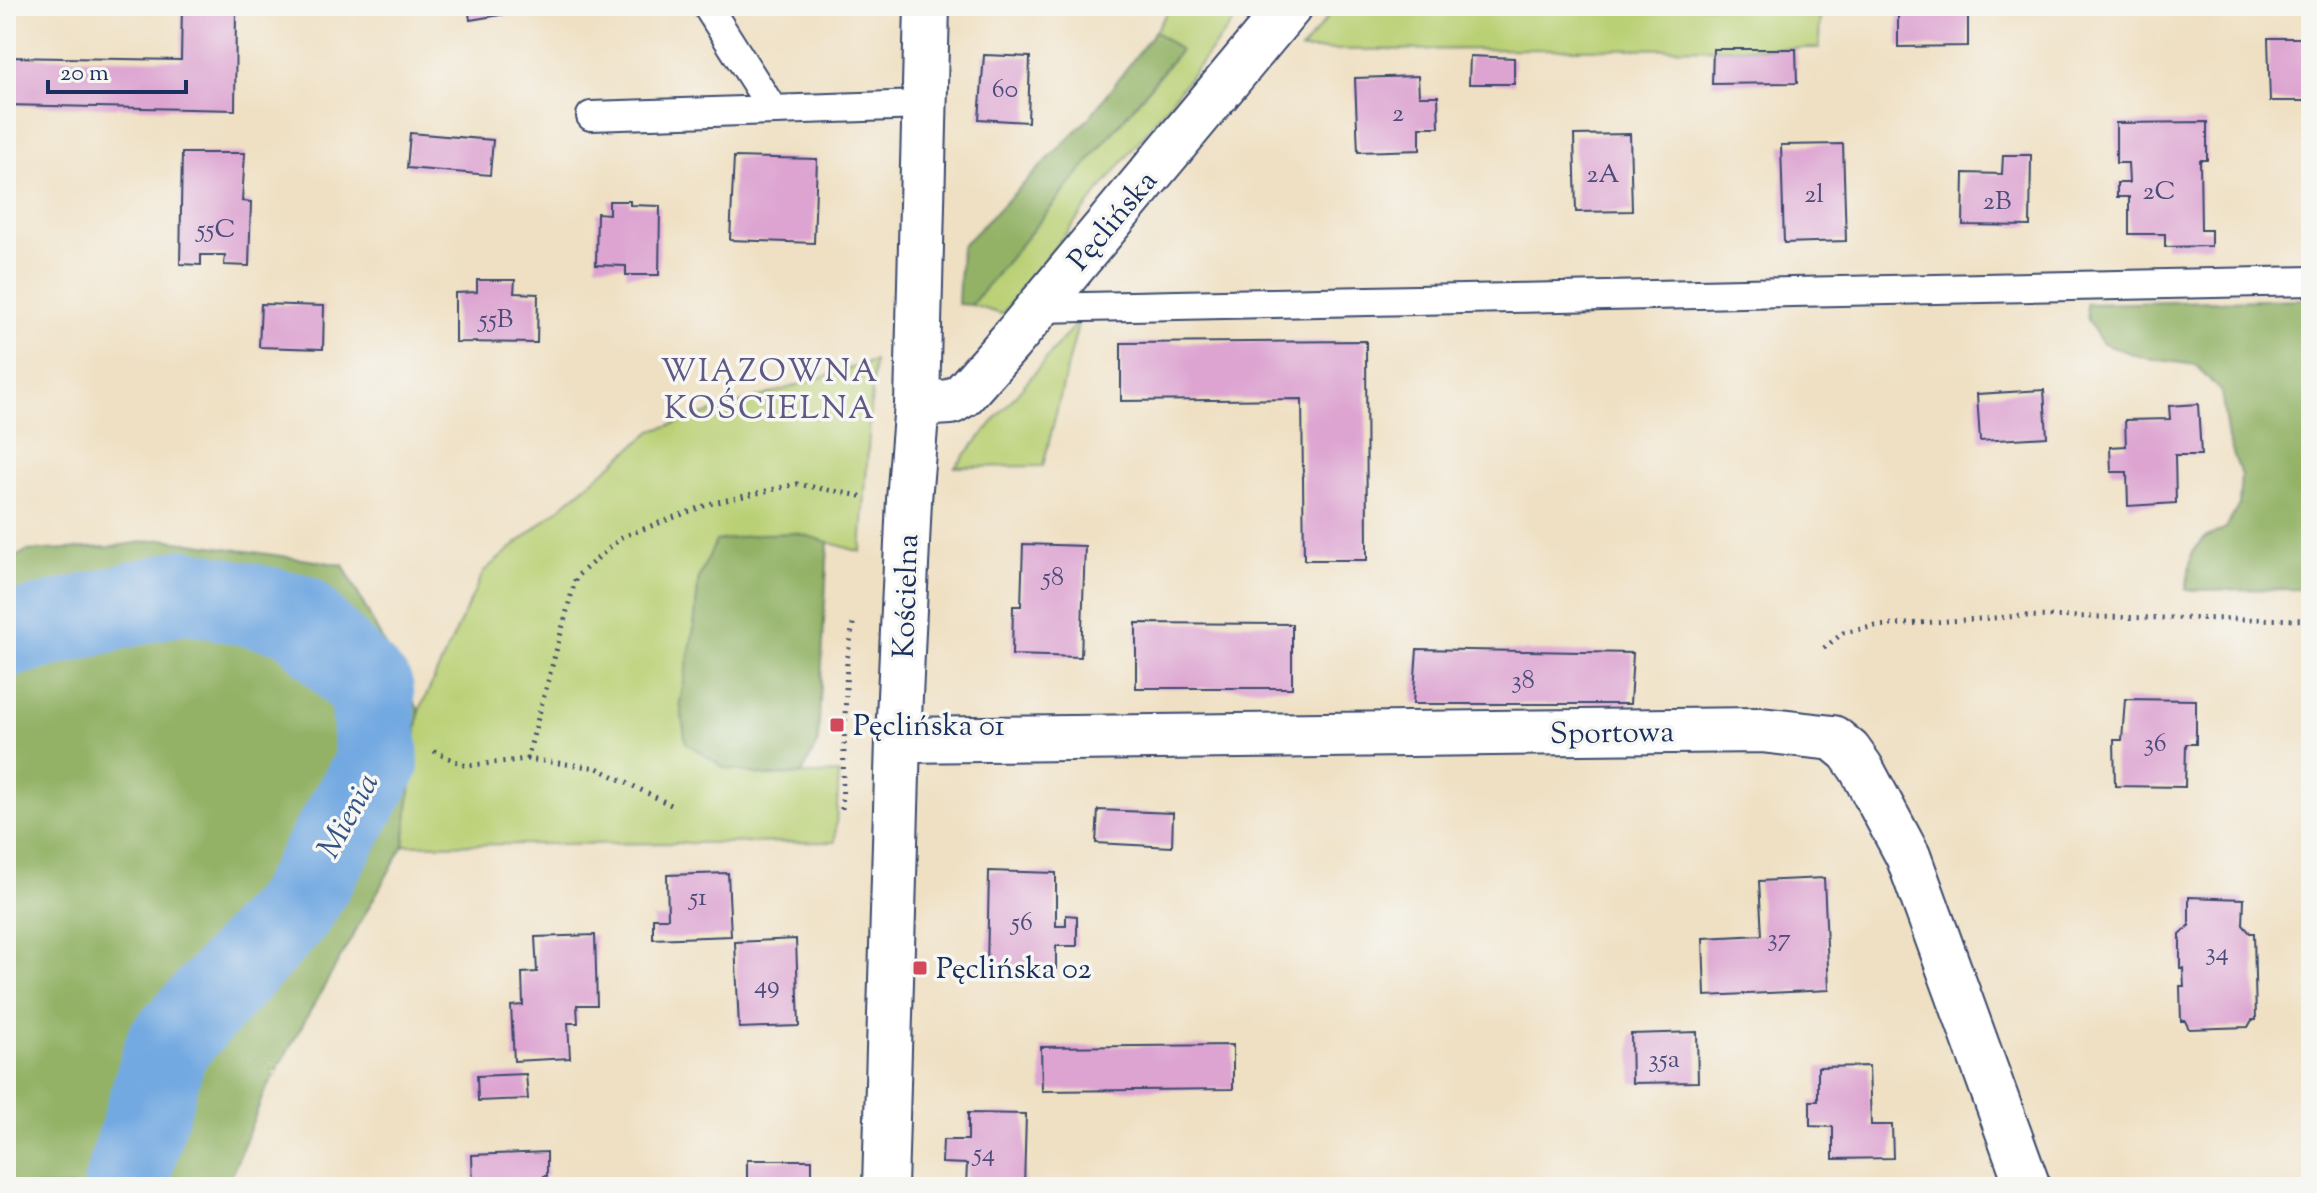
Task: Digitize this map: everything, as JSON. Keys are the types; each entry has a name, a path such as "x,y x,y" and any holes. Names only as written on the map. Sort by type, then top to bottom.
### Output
{"street":[{"name":"Kościelna","path":"885,1187 898,740 909,500 917,404 927,6"},
{"name":"Pęclińska","path":"917,404 951,402 963,395 1290,6"},
{"name":"Sportowa","path":"898,740 1761,730 1833,738 1849,751 1861,768 1908,856 2028,1187"}],"lane":[{"path":"707,6 773,110"},
{"path":"591,116 923,105"},
{"path":"1039,308 2311,281"}],"path":[{"path":"527,759 576,577 622,537 709,504 797,484 875,498"},
{"path":"1824,648 1843,633 1876,626 2022,616 2311,620"},
{"path":"434,751 466,766 527,759 597,768 671,805"}],"green space":[{"path":"1172,6 1246,6 1002,314 971,305 1180,51 1155,31"},
{"path":"1337,6 1820,6 1819,48 1301,50"},
{"path":"1155,31 1180,50 971,305 958,304 961,247 1089,118"},
{"path":"2311,299 2311,589 2186,590 2192,552 2205,538 2226,528 2239,505 2241,475 2228,439 2221,392 2196,365 2145,358 2103,344 2088,321 2086,304"},
{"path":"1079,320 1043,466 955,467"},
{"path":"874,361 861,552 797,533 699,577 694,628 767,776 839,773 835,842 404,845 419,711 484,571 652,431"},
{"path":"797,533 828,542 818,742 802,774 767,776 725,768 686,743 680,702 694,628 699,577 716,541 760,534"},
{"path":"163,539 343,565 419,711 404,845 264,1093 227,1187 6,1187 6,563 26,551 109,547"}],"building":[{"path":"182,6 236,6 235,110 6,105 6,57 181,60"},
{"path":"468,6 542,6 542,8 470,20"},
{"path":"1898,6 1968,6 1968,46 1898,47"},
{"path":"2268,38 2311,38 2311,101 2270,101"},
{"path":"1713,49 1796,49 1797,83 1712,84"},
{"path":"984,55 1030,57 1028,122 979,119"},
{"path":"1470,56 1514,58 1514,84 1469,84"},
{"path":"1418,76 1419,96 1438,96 1439,127 1420,127 1420,150 1358,152 1355,78"},
{"path":"2207,122 2207,160 2200,160 2201,230 2211,230 2211,246 2165,247 2165,234 2129,234 2129,197 2117,197 2117,183 2129,183 2128,163 2116,163 2116,123"},
{"path":"410,133 493,140 490,175 407,168"},
{"path":"1630,134 1632,211 1576,212 1574,135"},
{"path":"1843,144 1846,241 1784,243 1781,145"},
{"path":"182,153 245,153 242,201 251,202 249,266 224,265 225,255 201,255 201,265 180,264"},
{"path":"2003,155 2031,155 2030,226 1963,225 1964,173 2002,174"},
{"path":"734,157 817,159 814,243 730,240"},
{"path":"609,201 660,206 659,275 626,275 626,266 596,265 597,213 609,214"},
{"path":"477,280 515,280 514,293 538,294 537,343 455,342 455,293 477,292"},
{"path":"261,304 324,306 323,349 259,347"},
{"path":"1366,341 1367,560 1304,560 1302,399 1121,401 1121,343"},
{"path":"2044,390 2047,437 1980,441 1977,394"},
{"path":"2198,404 2201,455 2175,455 2176,503 2128,506 2127,472 2111,472 2110,447 2126,446 2125,420 2170,419 2169,406"},
{"path":"1023,544 1085,546 1081,657 1012,655 1013,606 1021,606"},
{"path":"1136,623 1292,624 1292,688 1136,688"},
{"path":"1417,649 1633,653 1630,704 1413,704"},
{"path":"2125,699 2196,700 2196,744 2186,744 2185,787 2115,786 2114,740 2122,740"},
{"path":"1098,810 1173,813 1172,847 1096,843"},
{"path":"989,871 1056,873 1056,926 1066,926 1066,915 1077,916 1077,946 1056,946 1056,969 987,969"},
{"path":"728,873 731,936 653,939 653,918 668,918 667,875"},
{"path":"1824,878 1829,990 1705,996 1703,938 1762,935 1759,881"},
{"path":"2189,897 2244,899 2243,925 2254,933 2256,1020 2252,1020 2248,1027 2189,1029 2185,1021 2181,1021 2180,986 2184,986 2183,968 2180,968 2180,934 2189,926"},
{"path":"595,935 597,1005 577,1005 578,1023 568,1023 570,1058 514,1061 511,1006 523,1005 522,973 537,972 535,937"},
{"path":"796,939 799,1026 739,1028 735,942"},
{"path":"1697,1032 1698,1082 1632,1083 1631,1034"},
{"path":"1233,1045 1233,1089 1042,1091 1041,1047"},
{"path":"1869,1066 1871,1125 1892,1125 1893,1158 1833,1159 1833,1127 1810,1126 1810,1101 1818,1101 1818,1067"},
{"path":"526,1074 528,1099 478,1101 477,1076"},
{"path":"968,1113 1026,1114 1024,1187 966,1187 967,1164 942,1163 943,1140 968,1140"},
{"path":"547,1152 545,1187 473,1187 472,1155"},
{"path":"747,1160 812,1160 812,1187 747,1187"}],"waterway":[{"name":"Mienia","path":"6,636 185,591 298,615 372,691 377,763 294,908 167,1046 125,1187"}],"place":[{"name":"Pęclińska 01","path":"837,725"},
{"name":"Pęclińska 02","path":"920,968"}],"district":[{"name":"WIĄZOWNA KOŚCIELNA","path":"770,388"}]}
